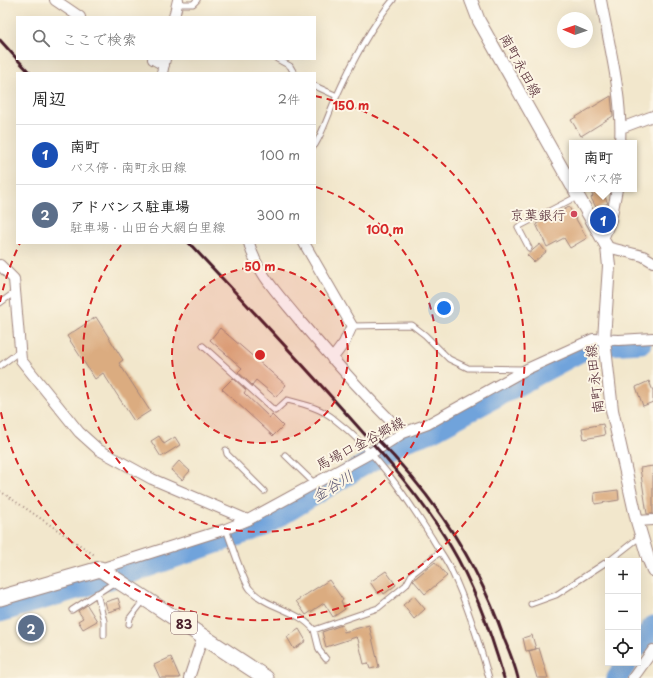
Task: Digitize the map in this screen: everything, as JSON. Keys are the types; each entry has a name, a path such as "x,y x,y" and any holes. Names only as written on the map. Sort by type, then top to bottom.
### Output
{"main road":[{"name":"83","path":"100,568 266,678"},
{"path":"0,598 100,568"}],"street":[{"path":"55,0 79,16"},
{"name":"南町永田線","path":"472,0 479,21 569,179"},
{"path":"601,0 621,128 620,140"},
{"path":"174,16 178,2"},
{"path":"155,60 164,66"},
{"path":"621,128 653,116"},
{"name":"南町永田線","path":"576,192 605,243 609,266 604,339 612,410 637,521 653,570"},
{"path":"616,192 605,243 643,256 653,262"},
{"path":"249,244 253,256 266,279 362,393 403,433"},
{"path":"305,244 352,326 344,343 332,359"},
{"path":"0,265 14,279 21,360 79,432 98,450 152,479 248,520"},
{"name":"馬場口金谷郷線","path":"100,568 226,530 248,520 370,453 403,433 428,424 527,369 593,338 653,338"},
{"path":"637,521 653,520"},
{"path":"189,678 203,636"},
{"path":"633,678 653,650"}],"lane":[{"path":"178,2 193,4 197,0"},
{"path":"316,143 358,54 393,0"},
{"path":"279,60 290,66 293,72"},
{"path":"316,86 337,96"},
{"path":"529,248 518,227 572,192"},
{"path":"0,303 15,292"},
{"path":"352,326 412,324 449,359 468,368 527,369"},
{"path":"203,346 275,411 287,400 308,405 334,418 370,453 415,511 451,570 480,643 489,678"},
{"path":"0,366 20,351"},
{"path":"226,450 227,454 264,491"},
{"path":"286,455 314,484"},
{"path":"226,530 249,588 263,600 308,622 314,630 319,650 326,659"},
{"path":"612,558 641,536"},
{"path":"314,630 378,608 406,585 412,574 440,552"},
{"path":"531,604 556,595 605,563"},
{"path":"72,610 118,580"},
{"path":"97,593 104,621 104,635"},
{"path":"129,624 130,618 146,598"}],"path":[{"path":"0,491 96,555 100,568"}],"building":[{"path":"611,96 613,116 581,136 571,120"},
{"path":"591,192 602,192 608,203 597,209 591,198 593,196"},
{"path":"569,207 587,238 570,248 564,238 547,247 536,224"},
{"path":"540,244 546,252 534,262 527,255"},
{"path":"96,317 123,360 119,363 150,411 134,421 103,373 95,379 67,336"},
{"path":"220,328 286,385 276,397 256,380 252,385 238,372 242,368 210,340"},
{"path":"233,378 246,390 244,393 270,418 272,415 283,426 273,436 222,389"},
{"path":"649,381 653,391 653,402 643,406 636,387"},
{"path":"603,424 605,435 584,439 582,428"},
{"path":"159,436 164,444 175,437 180,445 161,457 151,441"},
{"path":"179,461 190,471 182,480 171,470"},
{"path":"653,466 653,514 647,514 640,468"},
{"path":"618,490 619,500 595,504 594,493"},
{"path":"435,562 447,576 425,594 413,580"},
{"path":"386,571 396,585 384,594 382,591 378,594 370,582"},
{"path":"329,580 343,600 341,601 345,609 333,617 324,603 306,615 296,601"},
{"path":"414,596 425,609 414,619 403,605"},
{"path":"118,598 121,608 108,612 105,602"},
{"path":"87,605 97,621 83,629 78,621 83,618 78,611"},
{"path":"342,625 344,632 369,625 379,667 370,669 368,663 364,664 358,639 356,637 326,647 322,632"},
{"path":"299,629 306,641 294,649 287,637"},
{"path":"532,635 536,649 526,651 523,638"},
{"path":"539,648 548,678 537,678 529,651"},
{"path":"171,657 180,678 160,678 154,665"}],"waterway":[{"name":"金谷川","path":"0,612 130,573 262,527 402,442 431,432 591,346 641,343"},
{"path":"641,643 653,626"},
{"path":"617,678 625,666"}],"railway":[{"path":"0,40 16,58"},
{"path":"18,60 29,72"},
{"path":"190,244 281,341 366,436 411,489 439,527 460,562 475,594 494,644 504,678"},
{"path":"376,438 417,483 435,507 468,558 494,613 518,678"}],"place":[{"name":"京葉銀行","path":"574,214"},
{"name":"南町","path":"603,220"},
{"name":"アドバンス駐車場","path":"31,628"}]}
